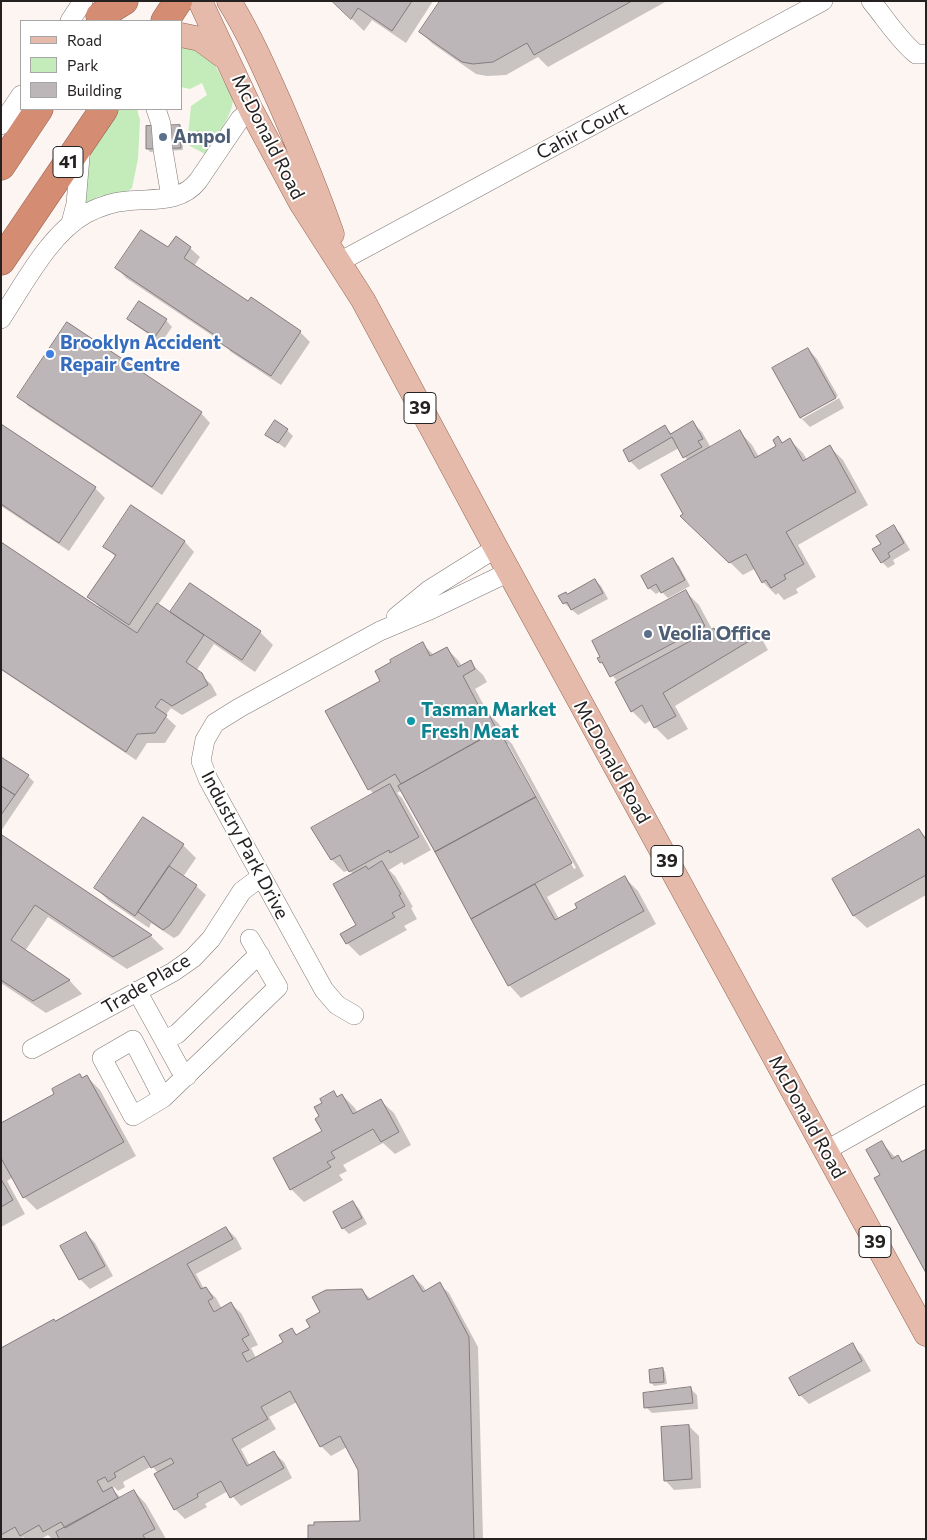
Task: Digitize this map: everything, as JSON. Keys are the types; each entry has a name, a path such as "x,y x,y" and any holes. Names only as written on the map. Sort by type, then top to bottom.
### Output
{"highway":[{"path":"97,10 124,1"},
{"path":"166,20 178,1"},
{"path":"1,166 38,110"},
{"name":"41","path":"1,261 103,110"}],"main road":[{"name":"McDonald Road","path":"200,1 251,110 301,203 342,265 367,309 926,1334"},
{"name":"McDonald Road","path":"229,1 257,53 277,97 318,195 342,265"},
{"name":"39","path":"250,1 257,53"},
{"path":"182,35 200,39 228,61"},
{"path":"251,110 277,97"}],"street":[{"name":"Cahir Court","path":"342,265 822,1"},
{"path":"872,1 902,42 916,54 926,54"},
{"path":"72,20 97,10"},
{"path":"1,125 20,96"},
{"path":"156,110 161,124 162,150 171,197"},
{"path":"1,319 53,241 71,223 92,211 112,203 171,197 184,192 196,184 237,122 251,110"},
{"path":"71,223 76,204 81,141"},
{"name":"Industry Park Drive","path":"380,631 429,590 496,548"},
{"name":"Industry Park Drive","path":"354,1015 337,1005 324,990 261,877 208,779 201,761 205,740 215,723 238,708 380,631 432,609 509,572"},
{"name":"Trade Place","path":"32,1049 173,972 193,958 211,939 242,891 261,877"},
{"path":"163,1098 278,988 250,939"},
{"path":"164,1040 177,1034 252,961 260,956"},
{"path":"138,991 180,1069 187,1076"},
{"path":"825,1150 926,1094"}],"green space":[{"path":"182,43 209,54 233,99 227,120 205,154 190,146 188,136 191,106 207,95 202,83 190,89 182,87"},
{"path":"118,110 137,110 140,120 138,159 132,188 128,191 100,196 81,205 90,150"}],"building":[{"path":"332,1 412,1 392,31 358,8 351,19"},
{"path":"440,1 632,1 534,55 527,43 493,62 473,64 462,62 419,32"},
{"name":"Ampol","path":"180,125 181,148 146,149 146,126"},
{"path":"141,230 168,247 176,236 191,247 184,258 248,301 251,297 301,331 271,376 220,343 222,340 115,268"},
{"path":"139,301 167,319 155,337 127,319"},
{"path":"67,322 202,412 152,487 17,397"},
{"path":"808,348 836,398 800,418 772,368"},
{"path":"275,420 288,429 278,443 265,435"},
{"path":"693,421 703,439 698,441 702,447 683,458 672,437 629,462 623,450 665,425 670,434"},
{"path":"1,424 96,487 59,543 1,504"},
{"path":"740,430 755,458 776,446 773,440 778,436 782,443 790,438 803,461 830,445 856,492 786,532 804,564 784,575 786,579 771,588 766,580 762,583 746,554 729,563 680,516 683,514 661,475"},
{"path":"131,505 185,541 129,625 87,597 116,555 103,547"},
{"path":"894,525 904,543 888,553 890,557 881,563 872,549 881,544 876,536"},
{"path":"1,542 137,633 157,603 204,635 186,662 202,673 208,685 172,706 161,699 155,707 167,715 155,733 137,734 126,752 1,669"},
{"path":"673,558 685,580 661,593 656,584 648,589 641,576"},
{"path":"595,579 603,593 571,610 567,602 563,604 558,596 566,592 567,594"},
{"path":"190,583 261,631 242,660 170,612"},
{"name":"Veolia Office","path":"686,590 705,626 610,677 602,662 600,663 597,658 600,657 592,641"},
{"path":"750,626 756,637 663,693 676,716 654,728 642,705 631,712 615,682 714,628 721,642"},
{"name":"Tasman Market Fresh Meat","path":"423,642 430,656 447,647 458,667 471,660 475,669 463,676 482,712 486,709 497,730 401,784 395,774 368,790 325,711 380,681 375,671 391,662 390,660"},
{"path":"499,730 536,797 435,852 398,786"},
{"path":"1,757 29,775 15,795 1,786"},
{"path":"390,784 419,837 390,853 389,850 349,872 340,855 331,860 311,828"},
{"path":"1,786 15,795 1,815"},
{"path":"536,797 572,863 471,919 435,852"},
{"path":"143,817 184,844 135,916 94,888"},
{"path":"919,829 926,840 926,875 853,916 832,879"},
{"path":"2,835 152,935 113,957 35,905 11,940 70,980 33,1001 1,980"},
{"path":"382,861 401,894 399,895 405,906 392,913 395,917 346,944 340,934 356,925 333,884 366,866 368,869"},
{"path":"169,866 197,885 170,925 163,930 138,912"},
{"path":"625,876 644,911 508,986 471,919 535,884 555,920 577,908 575,904"},
{"path":"80,1074 82,1078 87,1075 124,1142 23,1198 1,1158 1,1123 54,1094 52,1089"},
{"path":"334,1091 337,1097 342,1094 353,1114 381,1099 399,1132 381,1142 373,1129 331,1152 335,1158 327,1162 331,1167 290,1190 273,1158 322,1131 315,1119 319,1116 314,1107 322,1103 320,1099"},
{"path":"882,1141 892,1159 898,1155 902,1162 926,1149 926,1273 874,1178 880,1175 866,1150"},
{"path":"1,1179 13,1200 1,1207"},
{"path":"353,1201 362,1218 342,1229 333,1212"},
{"path":"226,1227 233,1239 187,1264 201,1289 206,1287 213,1298 208,1301 214,1312 231,1302 249,1335 242,1339 249,1350 242,1353 247,1362 283,1342 279,1335 292,1328 296,1335 310,1327 306,1320 320,1312 312,1297 326,1290 362,1289 368,1300 413,1275 423,1292 440,1282 469,1337 474,1539 308,1539 308,1525 314,1525 314,1522 360,1521 358,1470 340,1436 320,1447 290,1391 261,1407 268,1419 232,1439 247,1466 274,1451 284,1468 230,1498 221,1481 197,1494 198,1497 174,1510 154,1474 174,1463 171,1458 151,1468 144,1456 114,1473 116,1477 108,1482 105,1477 97,1481 103,1492 112,1487 118,1498 65,1528 61,1522 43,1532 39,1525 20,1536 15,1527 1,1535 1,1348 54,1319 55,1321"},
{"path":"86,1232 105,1266 79,1280 60,1246"},
{"path":"853,1343 862,1361 799,1396 789,1378"},
{"path":"663,1368 664,1382 650,1383 649,1370"},
{"path":"691,1387 693,1403 644,1408 643,1393"},
{"path":"689,1425 692,1479 664,1481 661,1427"},
{"path":"134,1490 155,1529 143,1535 145,1539 59,1539 56,1532"}],"place":[{"name":"Ampol","path":"163,137"},
{"name":"Brooklyn Accident Repair Centre","path":"50,354"},
{"name":"Veolia Office","path":"648,634"},
{"name":"Tasman Market Fresh Meat","path":"411,721"}]}
